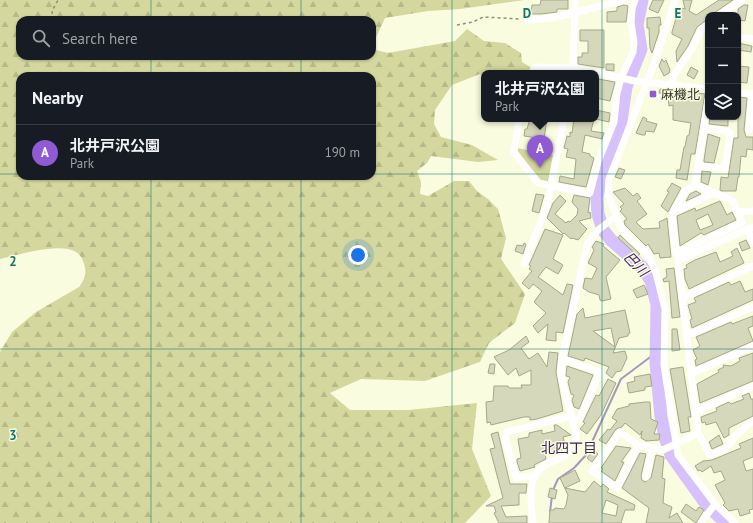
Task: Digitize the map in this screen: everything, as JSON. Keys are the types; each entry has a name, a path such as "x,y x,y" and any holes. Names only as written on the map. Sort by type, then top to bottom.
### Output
{"street":[{"path":"574,70 575,0"},
{"path":"527,20 554,18 625,0"},
{"path":"519,122 514,152 538,183 590,194 598,162 614,122 617,93 621,78 633,52 634,43 631,22 632,9 635,0"},
{"path":"675,0 647,82 609,179 608,195 615,217 629,238 648,254 656,273 665,309 664,365 674,445 678,455 714,506 736,523"},
{"path":"724,12 742,0"},
{"path":"672,85 673,76 692,49 701,30 705,27"},
{"path":"741,37 753,39"},
{"path":"534,70 535,67 564,70"},
{"path":"599,75 635,81 705,89"},
{"path":"741,92 752,94 749,130"},
{"path":"695,186 705,120"},
{"path":"524,264 547,206 563,122"},
{"path":"698,166 725,169 730,132 704,128"},
{"path":"695,186 714,193 733,201 742,223 676,253 672,215 686,190 695,186"},
{"path":"674,212 714,193"},
{"path":"738,212 753,211"},
{"path":"533,523 531,501 535,477 544,466 573,449 576,443 572,419 561,376 562,359 587,246 598,230 615,217"},
{"path":"753,242 750,228 678,260 698,434 710,455 723,450 730,444 734,437 753,421"},
{"path":"682,298 753,266"},
{"path":"686,336 753,307"},
{"path":"690,374 753,346"},
{"path":"535,477 530,476 516,478 505,437 507,432 580,418 600,372 562,359"},
{"path":"695,412 753,386"},
{"path":"638,445 617,488 592,471 620,432 638,445 663,450 698,434"},
{"path":"646,477 652,448"},
{"path":"701,523 714,506"}],"path":[{"path":"53,16 52,11 58,0"},
{"path":"457,24 473,22 483,17 527,20"}],"green space":[{"path":"0,0 524,0 460,9 428,11 385,18 376,37 376,16 16,16 16,60 376,60 376,50 388,53 455,41 467,29 484,41 505,43 521,53 522,62 530,67 530,70 481,70 481,75 452,85 435,110 434,124 441,137 472,145 498,160 478,162 431,156 427,163 417,171 421,182 420,194 428,196 454,181 469,181 477,191 498,209 506,238 501,259 525,294 515,323 489,343 480,362 425,381 361,379 330,393 350,410 409,410 477,403 472,449 491,496 465,523 0,523 0,352 12,332 36,312 79,287 84,279 85,273 84,262 80,256 76,252 69,249 60,248 28,252 0,259"},
{"path":"517,148 553,155 548,182 541,180 517,152"}],"building":[{"path":"541,0 568,0 568,9 557,9 557,12 531,14 532,5 540,5"},
{"path":"653,0 664,0 658,13 649,9"},
{"path":"683,0 692,0 689,11 696,15 719,0 733,0 715,12 705,12 705,21 697,27 688,46 677,62 676,51 682,39 672,34 672,32 678,11 681,8 685,9"},
{"path":"624,5 628,6 626,22 607,22 607,12 617,11 617,7"},
{"path":"744,5 748,5 745,21 741,20 741,12 738,12 738,9"},
{"path":"660,17 661,25 659,25 659,32 652,53 650,48 649,28 647,28 647,18"},
{"path":"580,30 604,30 604,68 578,64 578,57 582,57 582,53 588,53 588,41 580,41"},
{"path":"741,44 752,46 751,52 741,50"},
{"path":"662,59 664,62 666,60 670,70 669,73 664,76 659,66"},
{"path":"606,64 614,64 614,71 606,70"},
{"path":"741,66 749,67 747,83 741,82"},
{"path":"691,67 698,71 694,79 687,75"},
{"path":"599,79 615,82 610,101 599,99"},
{"path":"660,89 669,90 668,94 659,93"},
{"path":"685,91 705,94 695,154 691,154 687,180 676,178 677,170 680,170 684,147 687,136 689,135 691,123 673,120 673,105 669,106 668,97 680,96 679,92"},
{"path":"741,97 747,98 744,130 746,137 753,137 753,150 747,149 746,157 741,156 736,191 721,191 721,177 728,178 734,138 738,138 738,120 741,120"},
{"path":"599,111 610,113 609,122 599,120"},
{"path":"643,117 647,119 646,121 657,124 654,132 646,131 645,135 636,133"},
{"path":"710,120 728,120 728,126 709,124"},
{"path":"529,122 547,122 544,139 524,136 525,129 527,129"},
{"path":"574,122 593,122 591,131 604,133 602,139 585,135 582,152 590,154 590,156 594,158 586,187 559,182 560,176 574,179 576,159 566,157 568,149 564,148 567,136 570,137 570,132 572,133"},
{"path":"708,134 720,138 714,163 704,162"},
{"path":"619,168 625,170 621,179 615,177"},
{"path":"702,171 711,172 708,185 701,182"},
{"path":"672,183 681,188 668,212 661,206"},
{"path":"625,188 633,196 637,193 641,198 637,201 647,214 636,222 643,229 660,228 659,222 667,218 671,257 660,258 659,253 654,254 648,244 646,246 625,225 624,221 627,219 620,211 622,209 620,207 624,204 613,192"},
{"path":"696,191 701,194 686,201 690,194"},
{"path":"536,194 544,195 539,213 532,211"},
{"path":"560,195 566,201 555,214 566,223 568,221 570,222 577,215 578,209 572,202 574,195 590,198 588,213 590,212 591,218 579,221 587,229 578,240 571,239 564,233 563,234 547,218 553,203"},
{"path":"720,201 727,215 732,212 736,220 704,235 701,233 680,246 677,216 695,208 696,211","holes":["708,214 713,225 700,230 696,220"]},
{"path":"545,229 563,235 553,259 563,265 558,274 546,267 538,277 563,295 567,284 573,285 563,333 556,332 556,341 546,340 548,324 538,333 533,326 546,313 534,302 542,291 533,284 529,289 522,283 532,271 529,269 531,266 529,265"},
{"path":"620,235 640,254 638,256 618,238"},
{"path":"746,240 750,248 742,251 739,243"},
{"path":"596,241 604,244 603,246 620,260 606,277 611,299 602,301 600,300 599,295 589,292 583,288 585,278 592,279 597,268 588,263 594,250 592,247"},
{"path":"524,243 526,244 523,254 515,251 517,245 523,246"},
{"path":"737,248 744,263 689,289 685,279 684,269 687,268 686,265 716,252 720,262 733,256 731,252"},
{"path":"674,268 680,317 672,318 669,281 664,282 663,279 667,277 666,269"},
{"path":"740,281 745,292 753,289 753,300 692,328 690,320 692,319 688,305 696,302 694,298 729,282 731,285"},
{"path":"644,285 648,294 637,298 633,290"},
{"path":"583,308 585,318 625,310 630,333 628,336 619,338 613,353 625,351 627,358 621,371 616,372 612,378 606,373 609,367 585,358 584,361 568,356 577,314","holes":["611,328 615,347 593,331"]},
{"path":"753,316 753,326 748,328 753,341 696,366 695,360 697,359 693,350 700,346 696,337 731,322 732,324"},
{"path":"672,329 677,329 680,350 672,351"},
{"path":"526,336 529,342 521,348 529,359 538,353 547,367 549,352 558,353 556,372 563,411 537,419 530,420 530,417 524,417 491,425 490,422 487,423 486,402 493,401 494,386 522,388 521,385 531,385 531,370 519,376 516,368 508,375 494,357 509,350"},
{"path":"753,353 753,381 700,403 697,384 719,372 718,370 724,367 723,365 731,366 740,361 739,358"},
{"path":"490,364 495,364 494,374 488,373"},
{"path":"567,366 593,375 579,409 574,407 572,400 574,395 571,394 568,382 570,377 566,376"},
{"path":"683,367 691,417 688,417 690,431 681,433 670,369"},
{"path":"650,374 652,386 645,387 645,390 629,393 627,383 635,381 634,377"},
{"path":"608,379 616,383 601,415 587,434 580,429 585,423 583,422 596,395 599,396"},
{"path":"749,393 751,399 753,399 753,416 729,428 729,435 724,438 716,422 706,425 705,422 702,423 701,417 717,411 716,408 729,402 731,404 744,399 742,396"},
{"path":"650,402 651,419 658,422 654,434 660,434 659,440 646,441 641,438 642,431 640,435 625,423 622,427 616,429 606,444 599,440 617,421 612,418 617,409 629,406 629,404"},
{"path":"554,425 557,425 571,435 563,437 566,448 561,451 545,454 546,459 534,465 535,467 520,471 517,462 517,459 521,458 518,439 529,437 529,433 542,430 542,434 555,431"},
{"path":"498,432 510,484 527,484 526,493 519,493 519,505 501,506 506,517 527,516 527,523 499,523 494,513 496,512 494,506 486,506 503,498 490,449 495,448 491,434"},
{"path":"719,435 723,444 712,449 709,442"},
{"path":"753,438 753,457 743,461 746,471 753,469 753,509 749,510 750,513 740,516 738,509 729,511 723,505 725,503 715,485 725,480 721,471 714,473 711,466 702,472 700,470 698,471 695,466 703,461 712,460 741,448 739,444"},
{"path":"616,446 631,448 621,462 624,462 615,481 601,471 603,469 601,468"},
{"path":"593,450 598,454 592,462 587,458"},
{"path":"640,453 646,454 641,476 642,480 645,482 651,478 656,455 664,457 662,478 665,479 663,503 672,507 669,518 677,513 683,523 646,523 649,508 622,488"},
{"path":"575,470 580,481 565,488 585,492 594,481 601,487 603,484 609,489 607,492 635,505 634,510 625,510 621,523 549,523 550,510 554,510 555,508 564,509 566,505 568,495 560,478","holes":["606,500 618,505 616,516 602,513"]},
{"path":"550,488 557,490 555,499 548,497"},
{"path":"686,504 696,511 699,507 704,510 696,523 681,512"}],"waterway":[{"name":"巴川","path":"642,0 637,25 641,49 626,87 620,128 605,164 597,197 598,214 603,230 611,240 643,268 651,281 657,305 656,363 661,417 665,437 671,455 706,504 726,523"},
{"path":"553,490 558,479 574,468 586,455 621,379 657,352"},
{"path":"550,512 552,496"}],"place":[{"name":"麻機北","path":"653,94"},
{"name":"北井戸沢公園","path":"540,168"}],"district":[{"name":"北四丁目","path":"569,448"}]}
